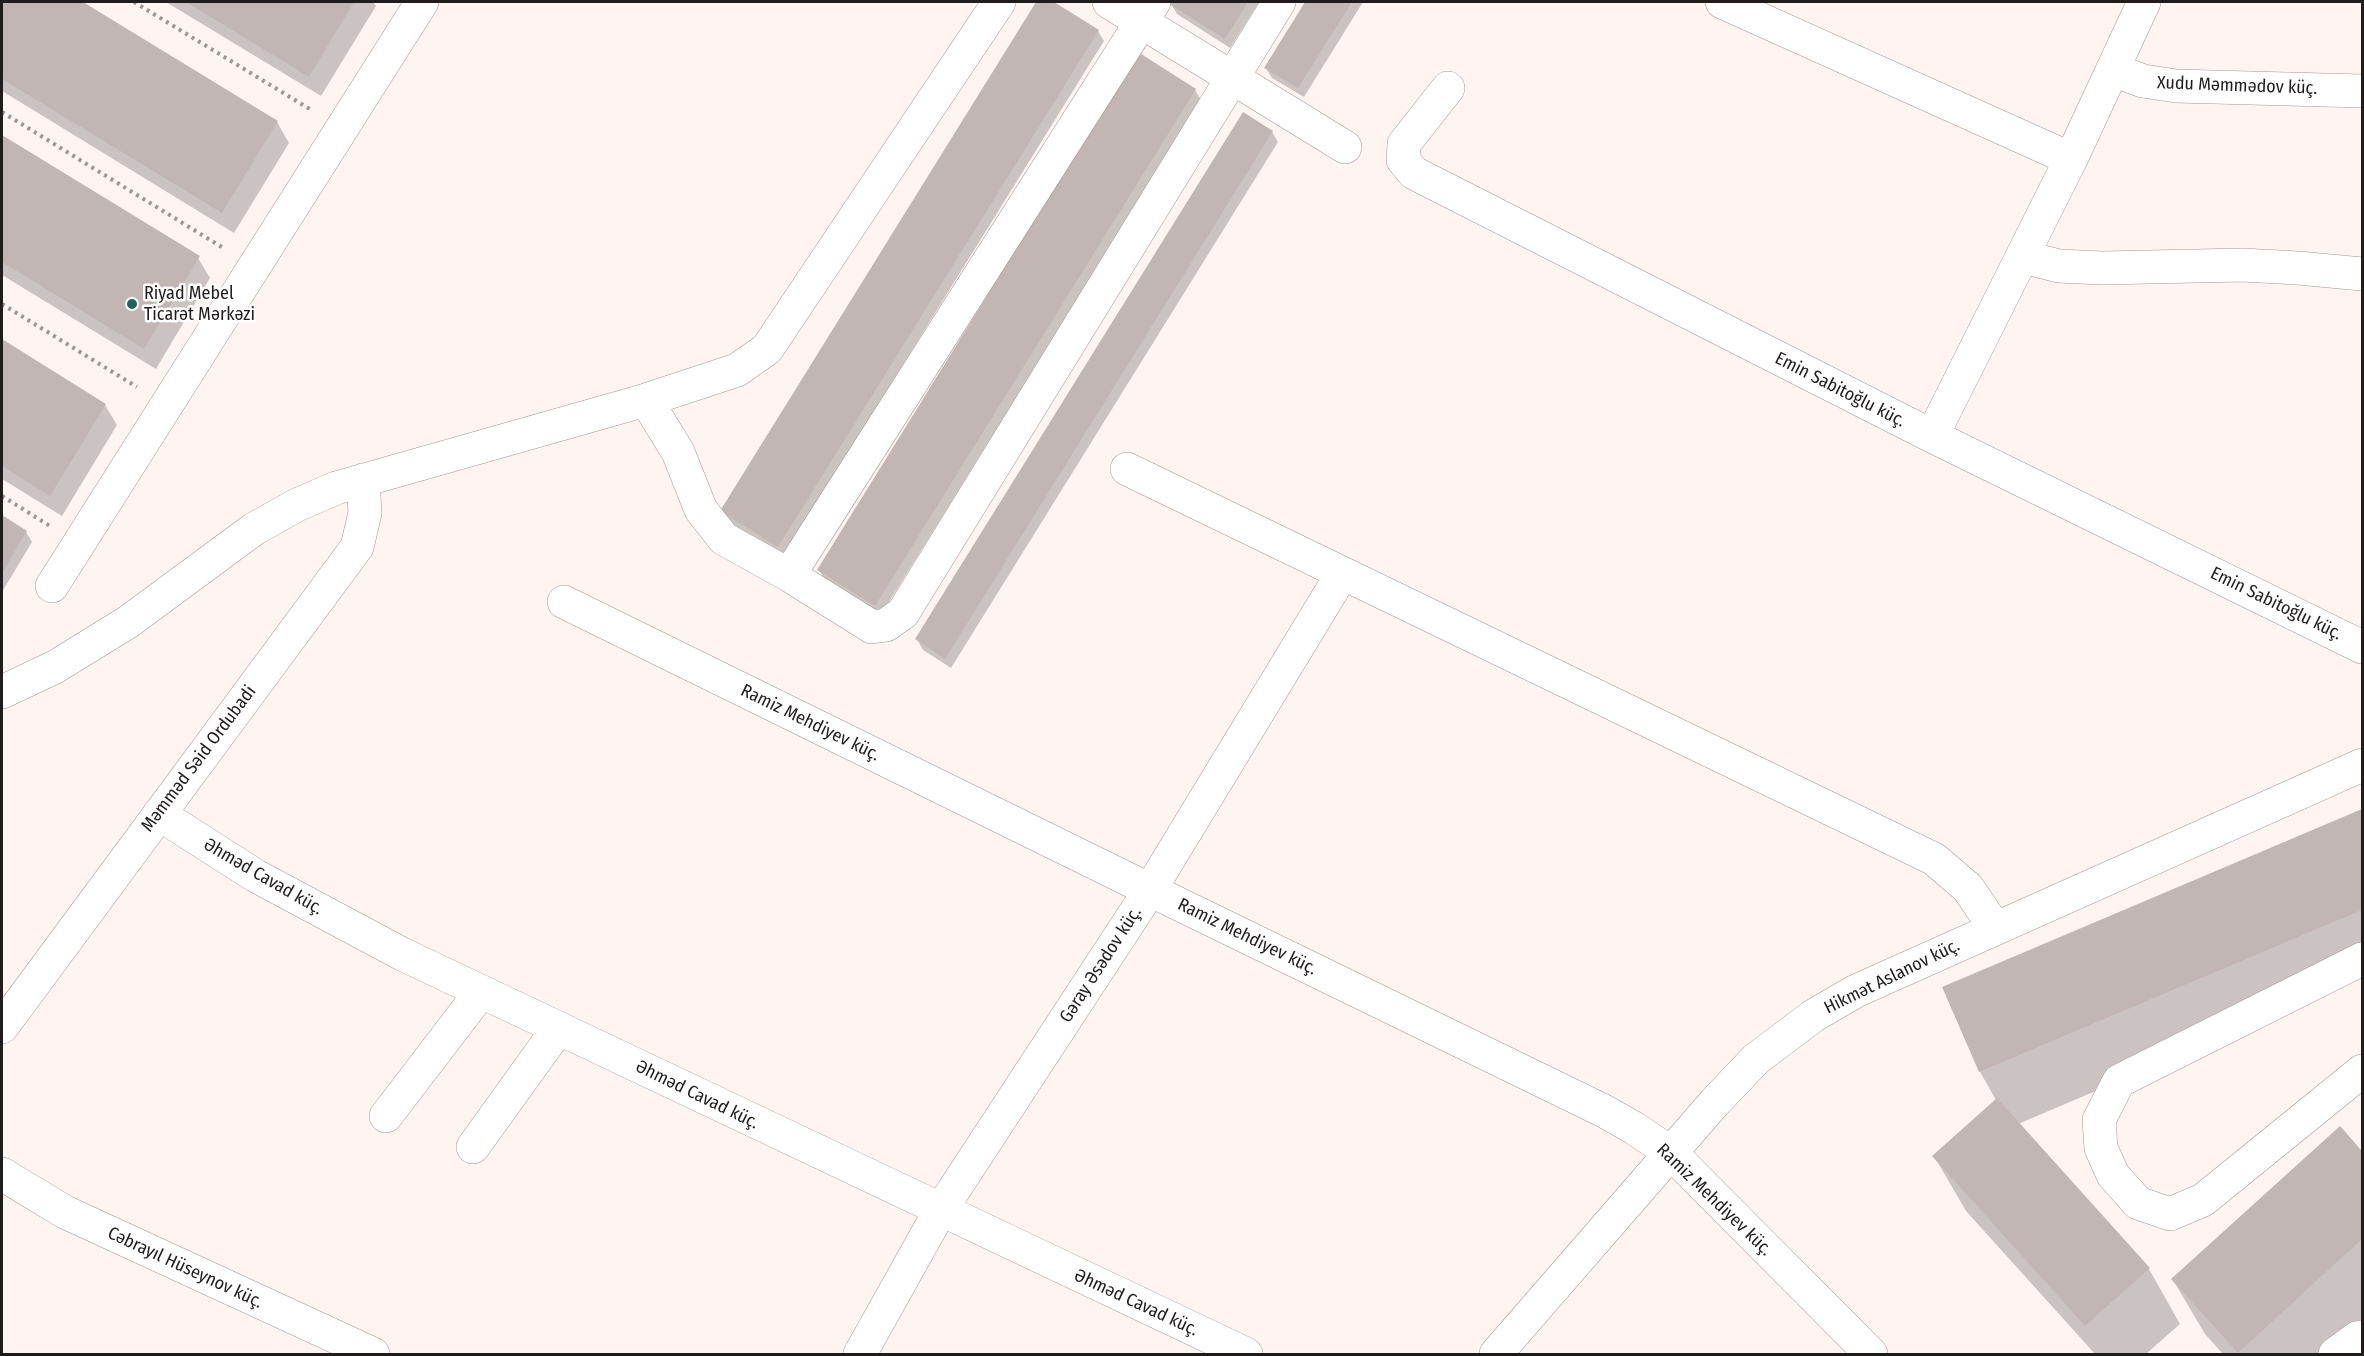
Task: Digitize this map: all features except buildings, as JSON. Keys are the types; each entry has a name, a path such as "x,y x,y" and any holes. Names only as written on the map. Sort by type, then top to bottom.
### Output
{"street":[{"path":"52,586 422,2"},
{"path":"2,692 55,667 128,622 254,529 297,505 336,488 646,400 737,370 767,349 999,2"},
{"path":"1109,2 1148,11 1232,77 1345,147"},
{"path":"646,400 678,452 701,510 724,539 789,575 872,627 886,625 903,613 1279,2"},
{"path":"1722,2 2072,159"},
{"path":"1932,436 2072,159 2144,2"},
{"path":"789,575 1148,11"},
{"name":"Xudu Məmmədov küç.","path":"2114,70 2143,81 2176,86 2362,91"},
{"name":"Emin Sabitoğlu küç.","path":"1448,88 1404,144 1403,160 1414,173 1932,436 2362,646"},
{"path":"2024,257 2059,266 2102,268 2242,265 2362,274"},
{"path":"1127,469 1934,859 1968,888 1995,928"},
{"name":"Məmməd Səid Ordubadi","path":"2,1027 357,547 364,513 363,480"},
{"name":"Gəray Əsədov küç.","path":"860,1354 940,1211 1150,890 1342,574"},
{"name":"Ramiz Mehdiyev küç.","path":"564,602 1604,1111 1634,1128 1671,1153 1871,1354"},
{"name":"Hikmət Aslanov küç.","path":"1496,1354 1715,1102 1756,1059 1788,1033 1856,991 2362,765"},
{"name":"Əhməd Cavad küç.","path":"159,814 256,876 402,954 940,1211 1246,1354"},
{"path":"2362,959 2119,1081 2099,1120 2101,1148 2113,1175 2138,1203 2170,1214 2203,1200 2362,1071"},
{"path":"386,1116 481,992"},
{"path":"473,1147 558,1029"},
{"name":"Cəbrayıl Hüseynov küç.","path":"2,1174 64,1212 373,1354"},
{"path":"2335,1354 2357,1338 2362,1337"}],"path":[{"path":"134,2 342,128"},
{"path":"2,112 254,267"},
{"path":"2,303 166,405"},
{"path":"2,496 78,544"}],"place":[{"name":"Riyad Mebel Ticarət Mərkəzi","path":"132,304"}]}
